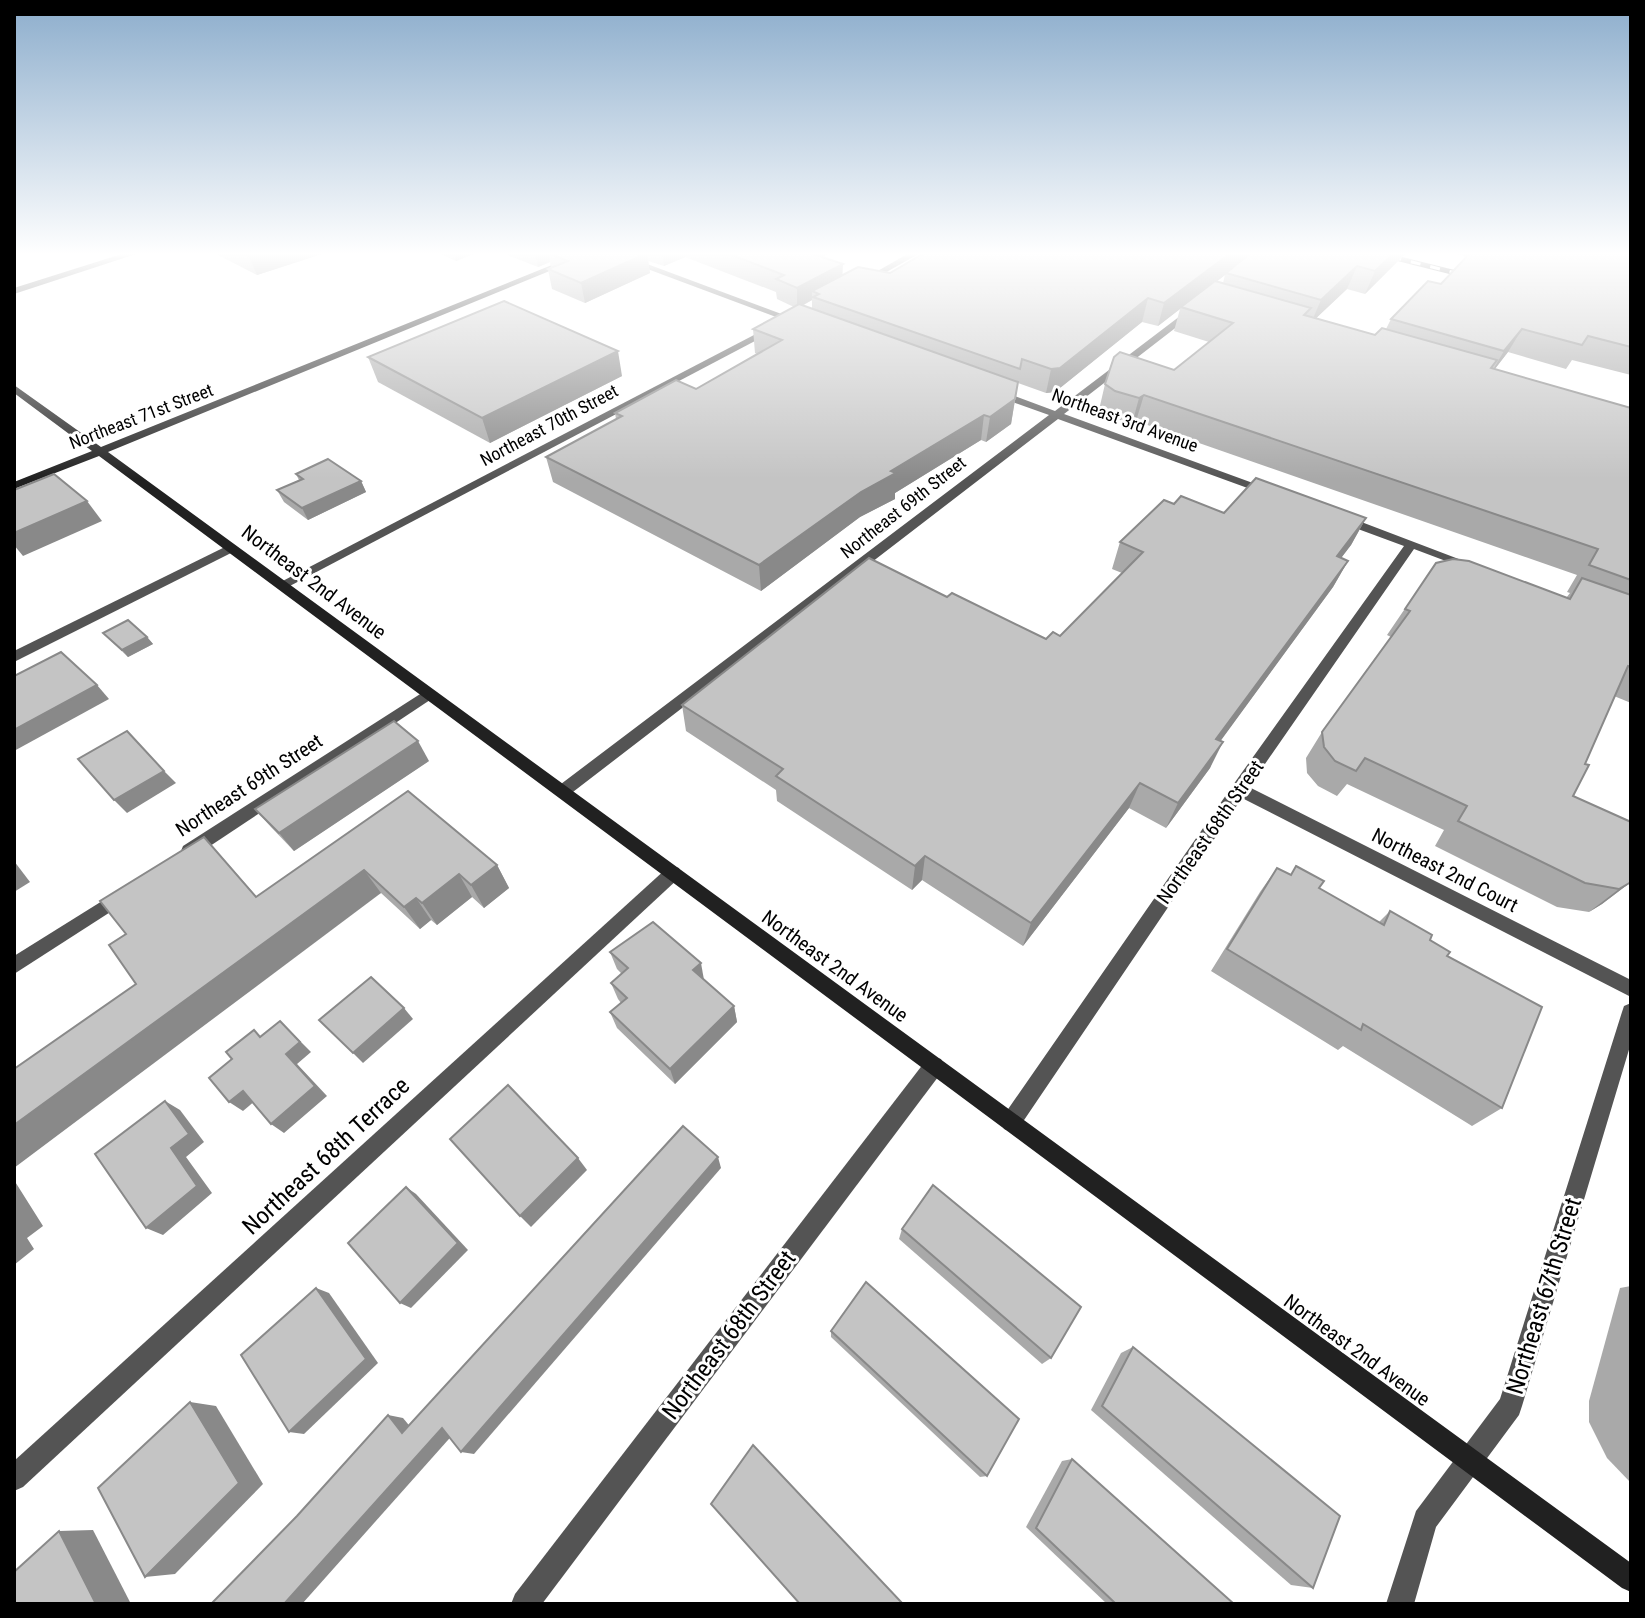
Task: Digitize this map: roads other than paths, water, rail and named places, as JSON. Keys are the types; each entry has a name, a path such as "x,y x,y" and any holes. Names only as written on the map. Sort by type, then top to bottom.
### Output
{"main road":[{"name":"Northeast 71st Street","path":"14,486 407,328"},
{"name":"Northeast 2nd Avenue","path":"14,388 1631,1579"}],"street":[{"name":"Northeast 70th Street","path":"281,585 774,328"},
{"name":"Northeast 69th Street","path":"563,791 1171,328"},
{"name":"Northeast 3rd Avenue","path":"982,388 1278,496"},
{"path":"1338,517 1485,570"},
{"name":"Northeast 68th Street","path":"1011,1122 1239,789 1412,544"},
{"path":"14,657 231,548"},
{"name":"Northeast 69th Street","path":"174,861 428,694"},
{"name":"Northeast 2nd Court","path":"1239,789 1631,989"},
{"name":"Northeast 68th Terrace","path":"14,1478 673,873"},
{"path":"14,966 134,887"},
{"name":"Northeast 67th Street","path":"1400,1604 1425,1520 1472,1461 1510,1406 1631,1012"},
{"name":"Northeast 68th Street","path":"525,1604 934,1066"}]}
